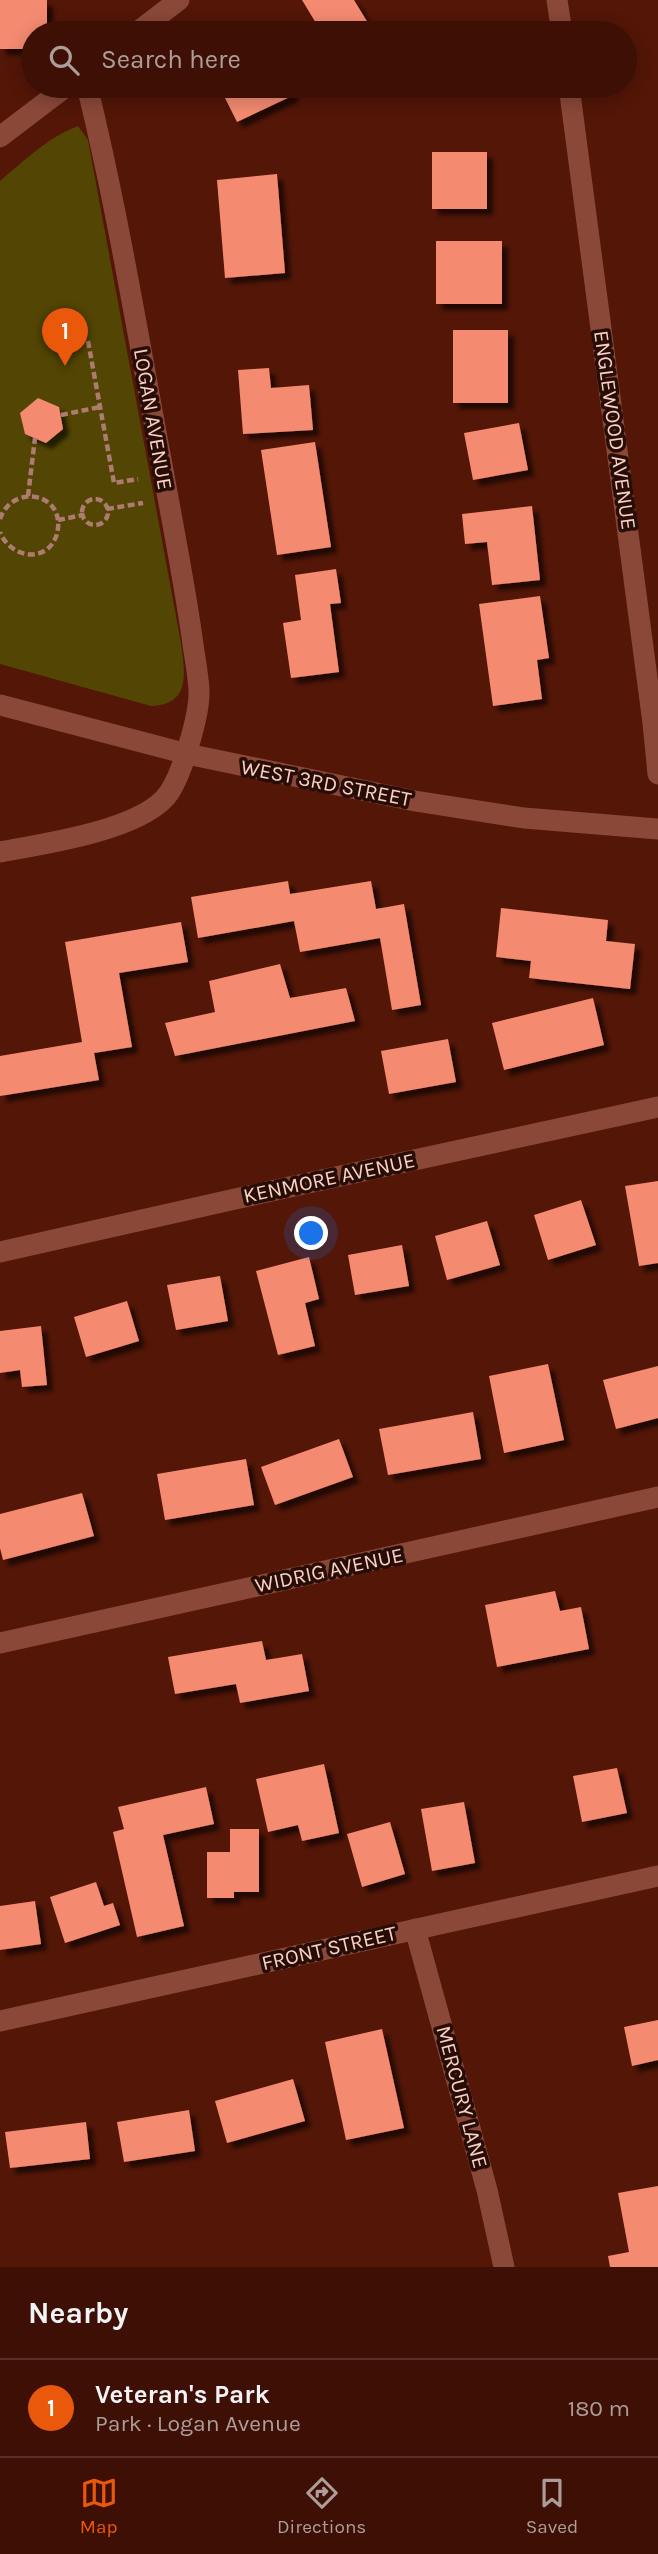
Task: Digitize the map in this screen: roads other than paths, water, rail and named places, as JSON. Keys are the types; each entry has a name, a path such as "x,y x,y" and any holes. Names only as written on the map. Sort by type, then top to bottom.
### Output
{"street":[{"path":"152,21 179,0"},
{"path":"558,0 561,21"},
{"path":"0,137 51,98"},
{"name":"LOGAN AVENUE","path":"0,852 53,842 125,823 148,812 166,798 187,754 198,711 199,689 187,604 127,275 90,98"},
{"name":"ENGLEWOOD AVENUE","path":"571,98 652,709 658,774"},
{"name":"WEST 3RD STREET","path":"0,705 187,754 415,801 524,818 658,829"},
{"name":"KENMORE AVENUE","path":"0,1252 658,1107"},
{"name":"WIDRIG AVENUE","path":"0,1643 658,1497"},
{"name":"FRONT STREET","path":"0,2021 658,1876"},
{"name":"MERCURY LANE","path":"415,1929 487,2190 504,2267"}],"place":[{"name":"Veteran's Park","path":"65,366"}]}
